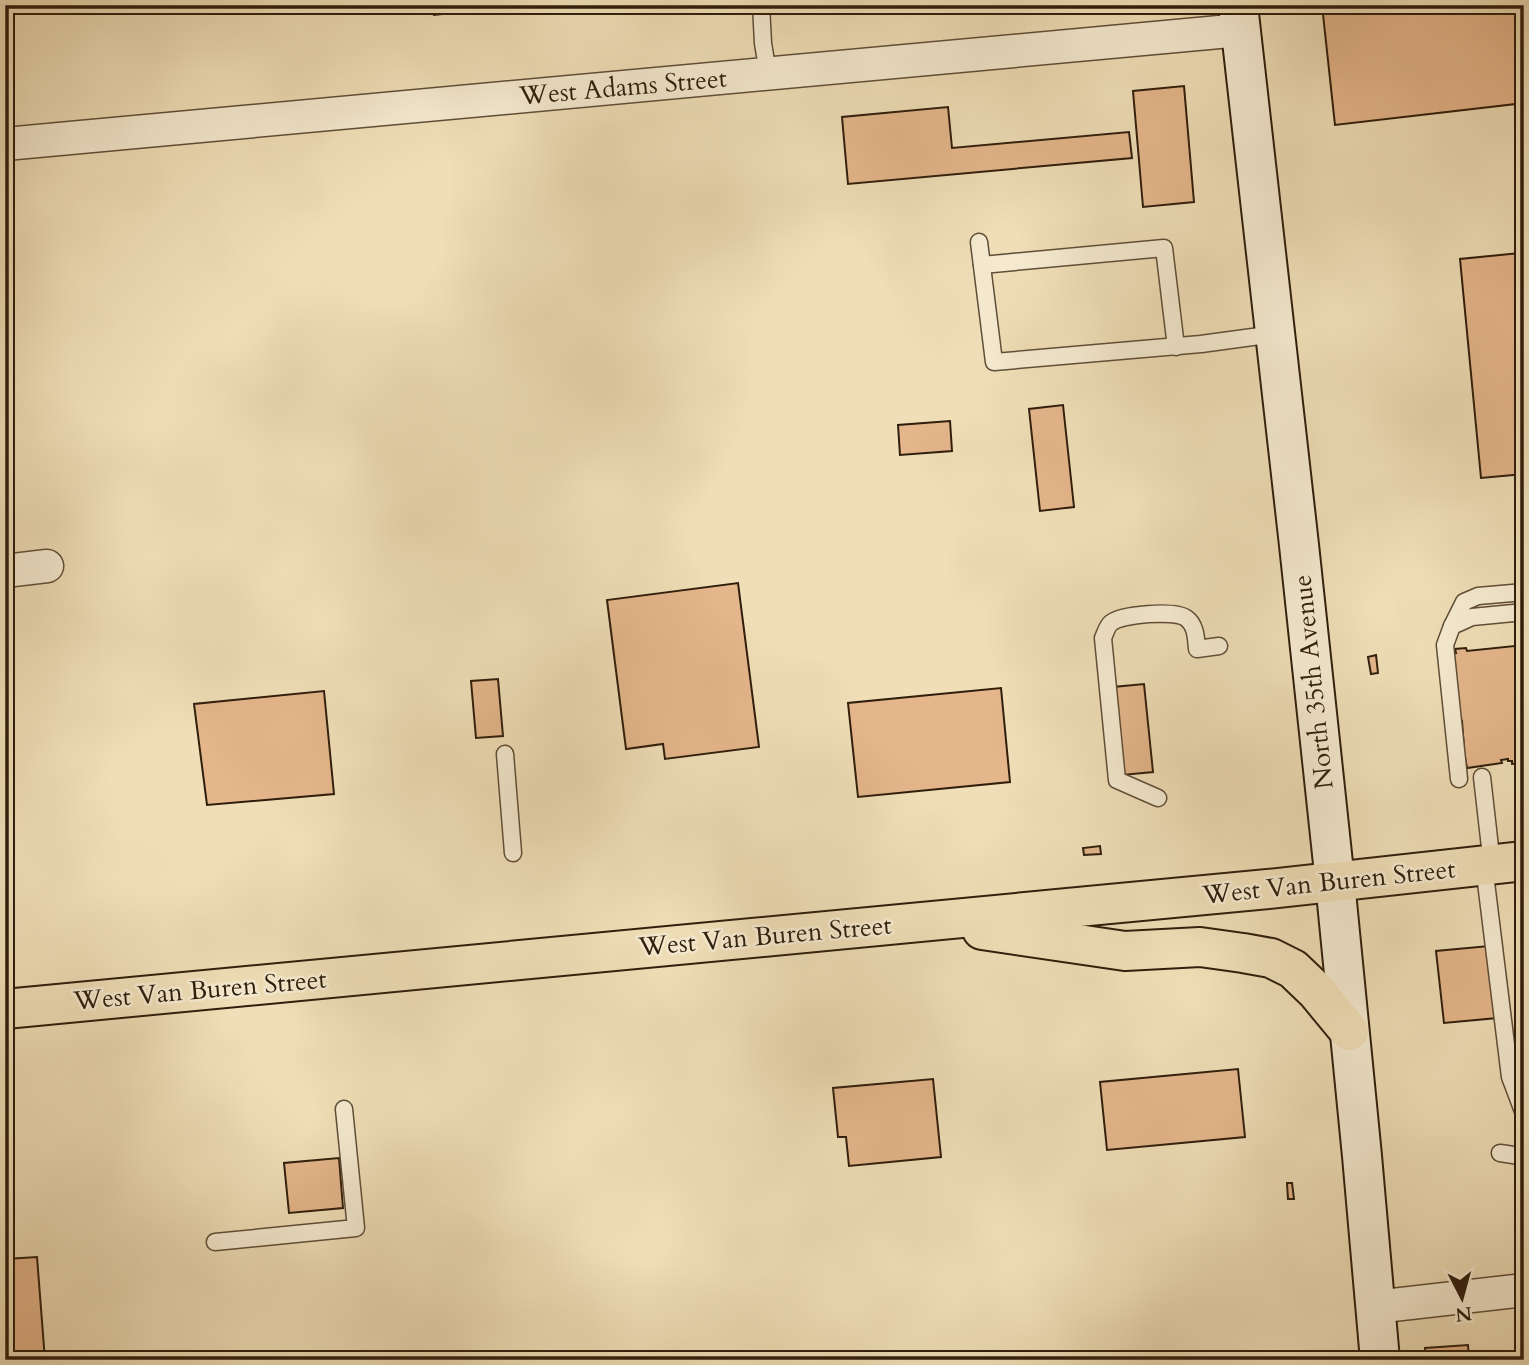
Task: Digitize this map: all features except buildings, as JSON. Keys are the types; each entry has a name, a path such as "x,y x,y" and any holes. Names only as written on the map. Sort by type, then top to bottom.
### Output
{"main road":[{"name":"North 35th Avenue","path":"1239,18 1335,882 1380,1360"},
{"name":"West Van Buren Street","path":"5,1009 1500,864"},
{"path":"921,922 1125,951 1200,947 1271,958 1293,969 1316,991 1349,1031"}],"street":[{"name":"West Adams Street","path":"5,144 768,74 1239,18"},
{"path":"5,571 47,566"},
{"path":"1375,1307 1524,1290"}],"lane":[{"path":"761,5 768,74"},
{"path":"979,242 995,362 1275,334"},
{"path":"982,265 1164,248 1176,346"},
{"path":"1459,779 1444,645 1464,602 1478,596 1524,592"},
{"path":"1452,626 1472,617 1524,612"},
{"path":"1158,798 1117,780 1103,638 1110,624 1125,617 1169,613 1186,618 1195,629 1197,649 1219,646"},
{"path":"505,754 513,853"},
{"path":"1482,777 1500,864 1510,1077 1524,1114"},
{"path":"215,1242 356,1228 344,1109"},
{"path":"1500,1153 1520,1156 1524,1150"}]}
